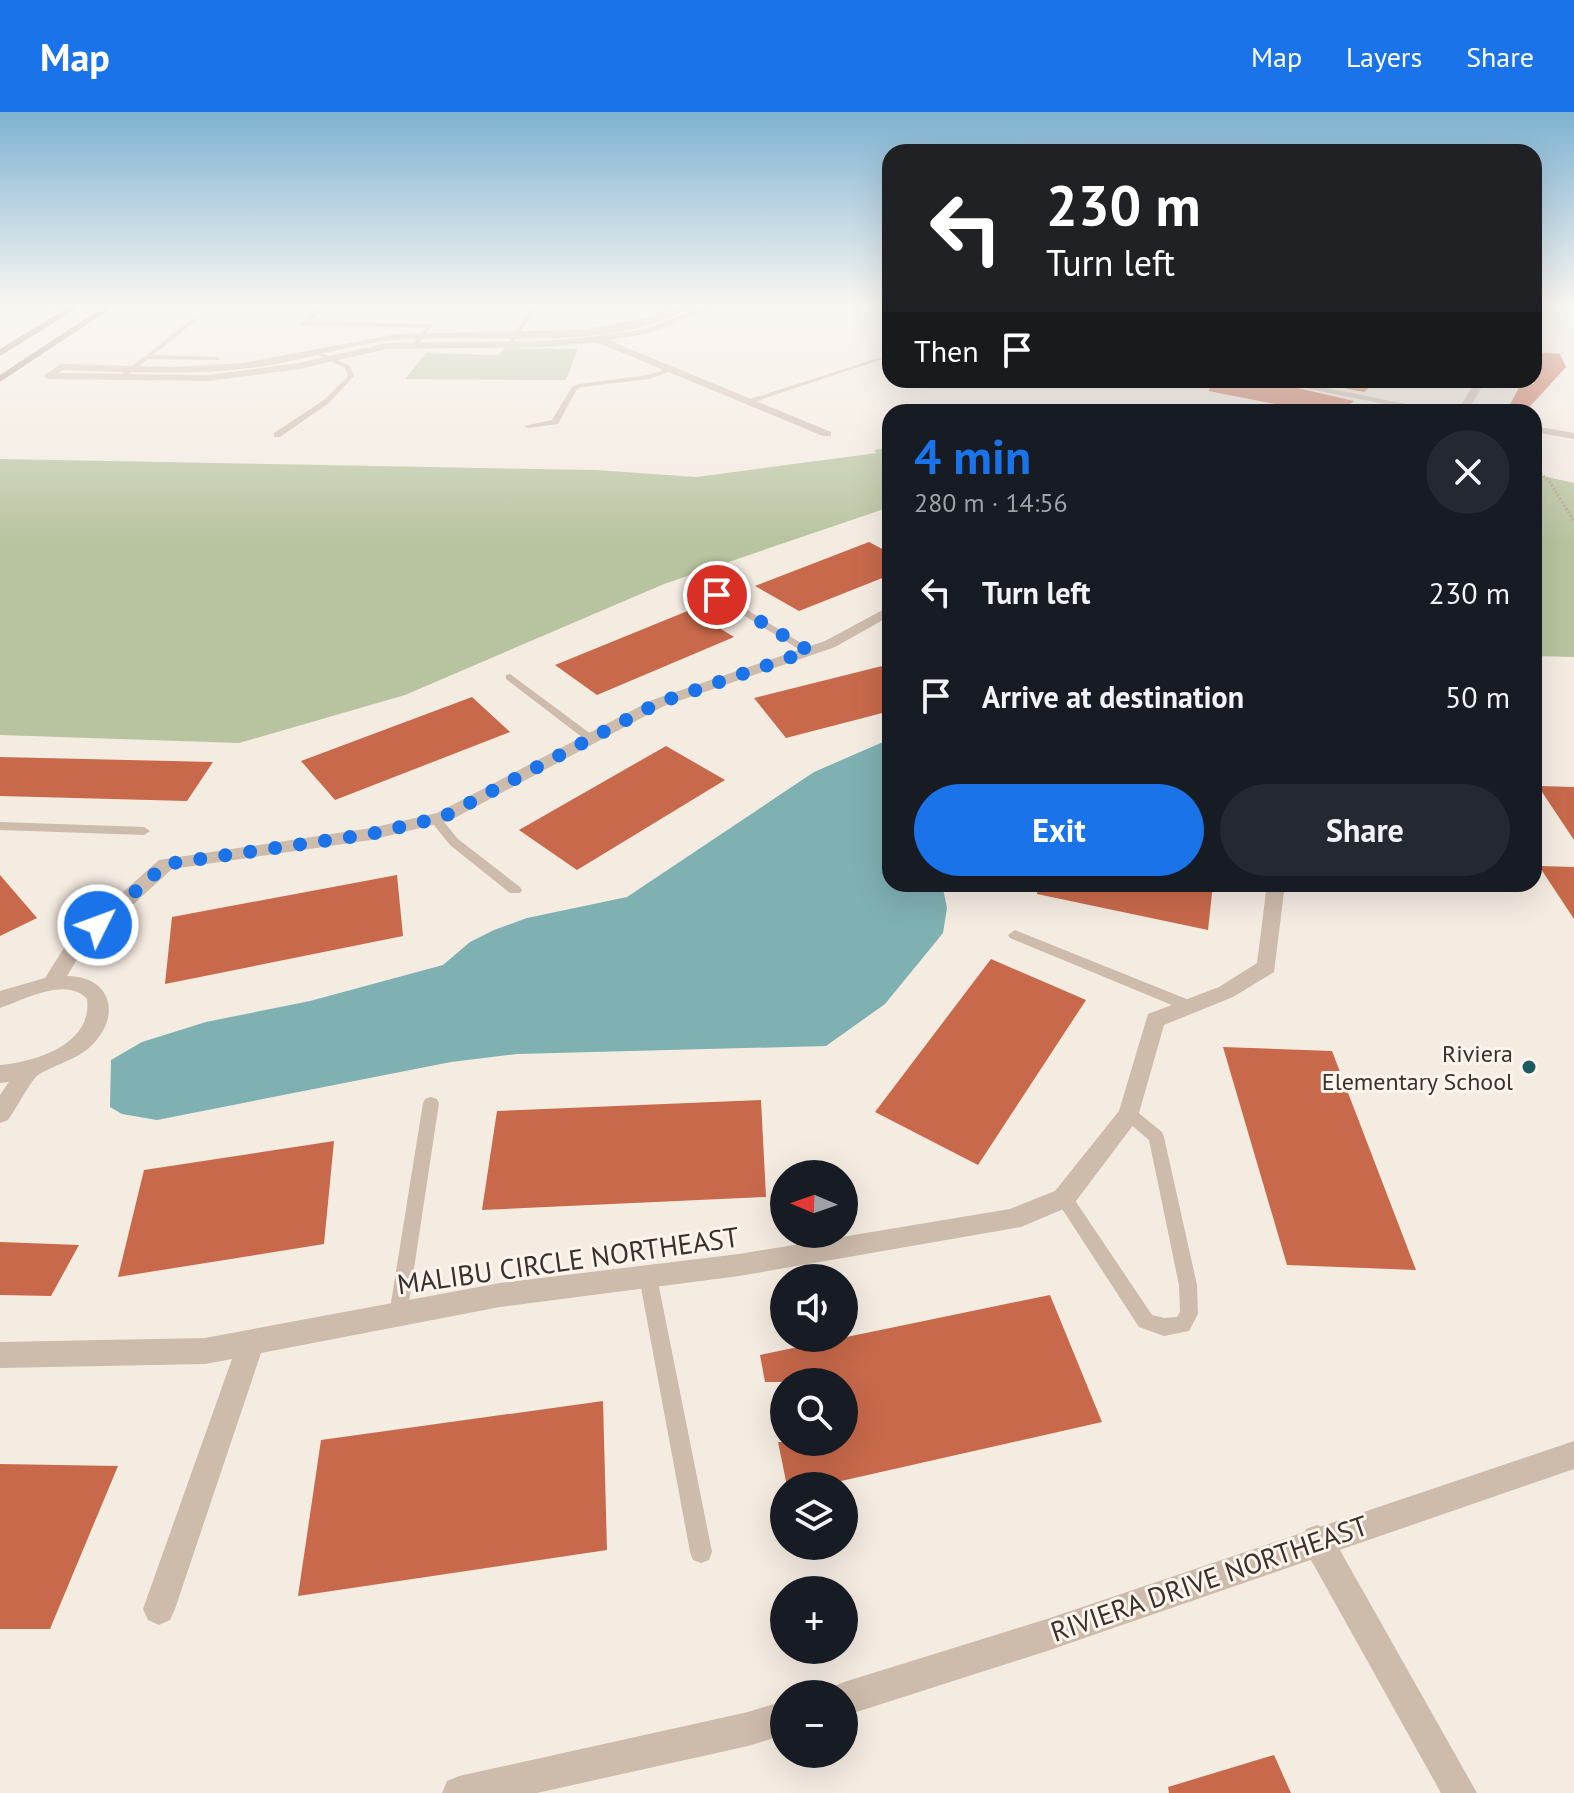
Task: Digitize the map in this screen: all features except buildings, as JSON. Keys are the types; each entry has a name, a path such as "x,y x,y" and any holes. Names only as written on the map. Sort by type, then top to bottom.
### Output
{"street":[{"path":"707,383 827,434"},
{"path":"1313,388 1398,404"},
{"path":"1542,430 1574,436"},
{"path":"52,983 76,945 166,864 371,834 435,819 658,703 830,644 882,615"},
{"path":"1064,1198 1129,1114 1155,1020 1226,992 1267,967 1275,892"},
{"path":"0,1000 18,991 52,983 87,988 96,997 99,1011 95,1025 77,1046 58,1059 28,1071 1,1076"},
{"path":"0,1114 28,1071"},
{"name":"MALIBU CIRCLE NORTHEAST","path":"0,1355 205,1351 500,1295 648,1277 1012,1219 1064,1198"},
{"path":"159,1609 251,1342"},
{"name":"RIVIERA DRIVE NORTHEAST","path":"858,1695 1047,1635 1317,1540 1574,1455"},
{"path":"1317,1540 1460,1793"},
{"path":"459,1793 770,1722"}],"lane":[{"path":"277,435 298,419 319,410 344,383"},
{"path":"528,426 555,422 574,388 594,383"},
{"path":"748,401 803,383"},
{"path":"717,595 809,651"},
{"path":"510,677 591,739"},
{"path":"435,819 454,842 515,890"},
{"path":"0,826 144,831"},
{"path":"1015,935 1189,1006"},
{"path":"398,1315 431,1103"},
{"path":"1064,1198 1146,1321 1164,1327 1182,1325 1189,1314 1188,1285 1156,1137 1129,1114"},
{"path":"648,1277 701,1552"}],"path":[{"path":"1542,475 1574,521"}],"green space":[{"path":"882,449 882,510 664,584 405,695 239,743 0,735 0,459 596,470 696,477 877,453 874,450"},
{"path":"1542,476 1574,483 1574,657 1542,656"}],"water":[{"path":"882,742 882,892 944,892 947,908 943,933 885,1004 826,1046 517,1054 451,1062 157,1120 122,1114 110,1107 111,1060 142,1042 206,1022 310,1001 443,965 470,942 494,930 527,918 627,897 814,772"}],"place":[{"name":"Riviera Elementary School","path":"1529,1067"}],"route":[{"path":"98,925 166,864 371,834 443,817 658,703 809,651 717,595"}]}
